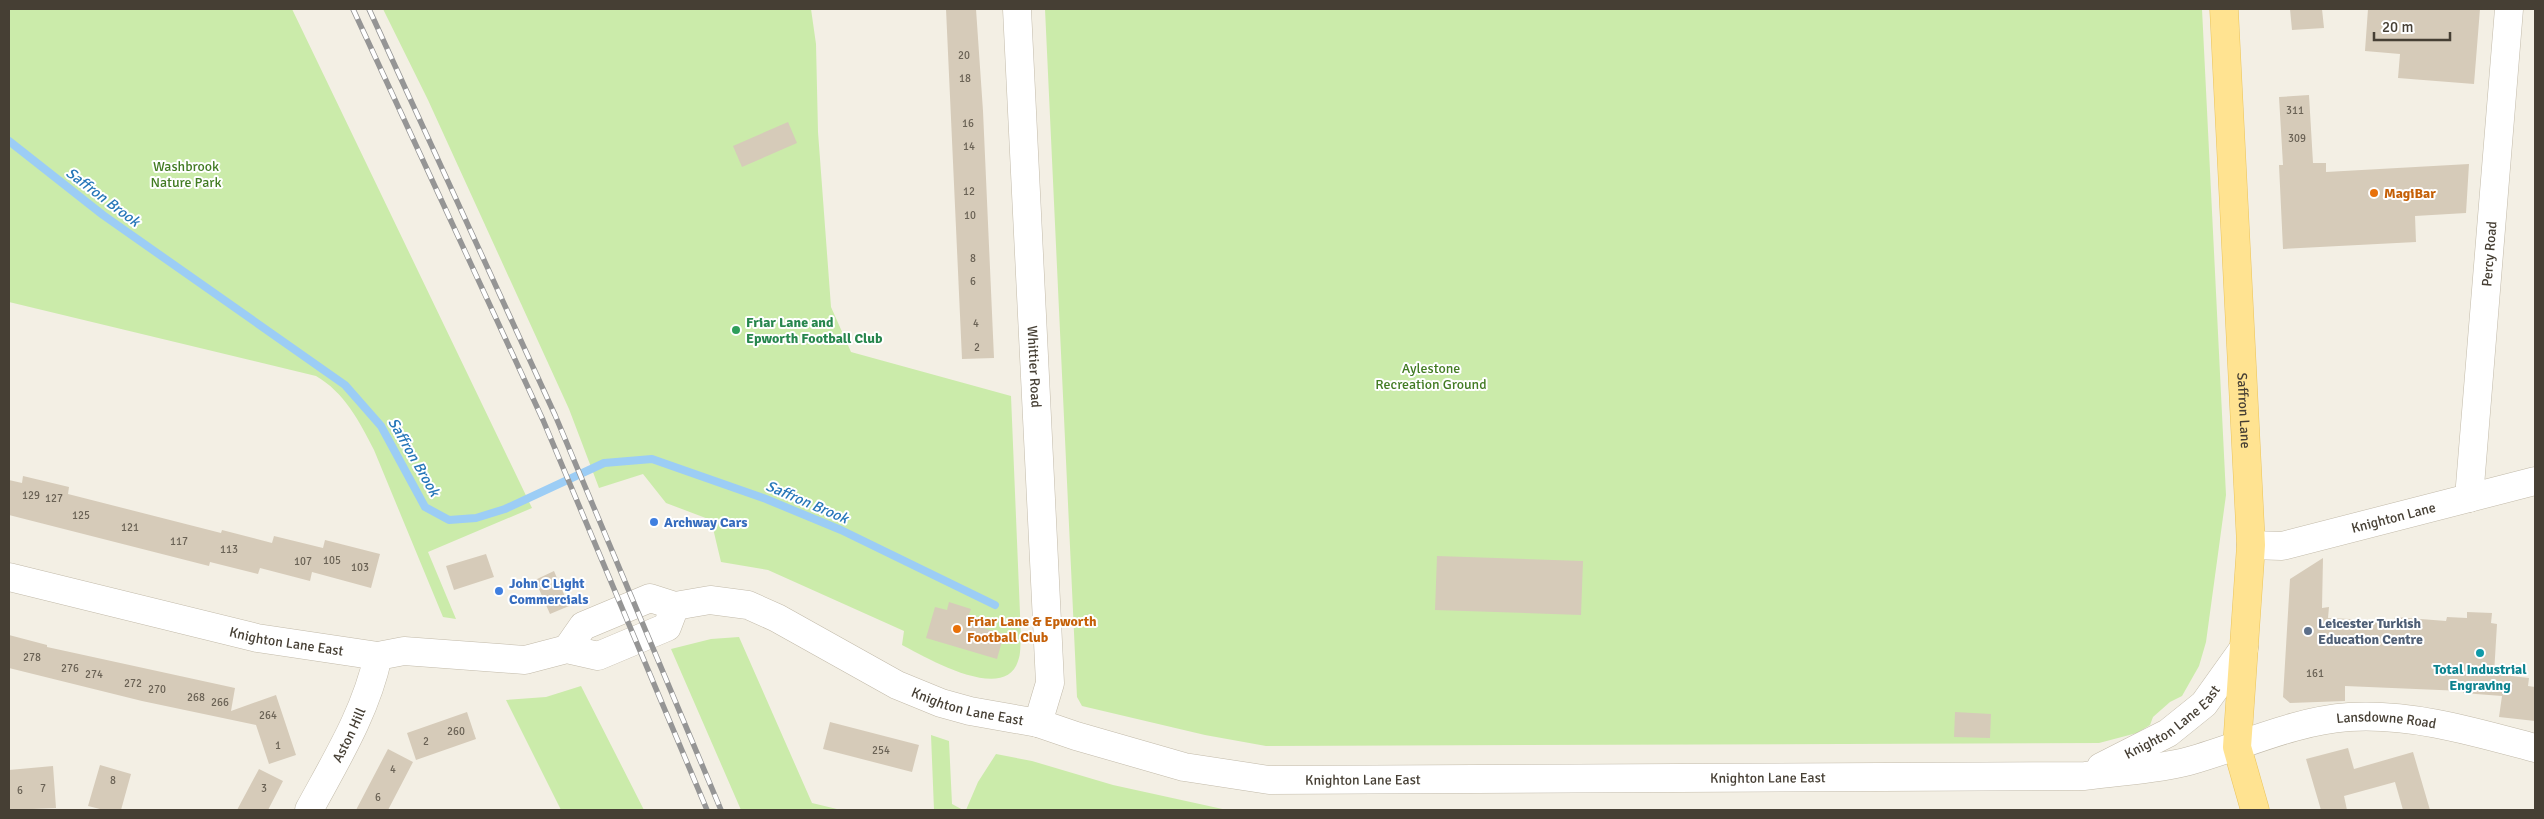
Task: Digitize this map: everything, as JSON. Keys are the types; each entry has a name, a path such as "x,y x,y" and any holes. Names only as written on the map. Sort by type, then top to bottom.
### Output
{"main road":[{"name":"Saffron Lane","path":"2224,9 2251,546 2238,747 2255,810"}],"street":[{"name":"Whittier Road","path":"1017,9 1050,683 1038,723"},
{"name":"Percy Road","path":"2469,498 2509,9"},
{"name":"Knighton Lane","path":"2251,546 2282,546 2535,481"},
{"name":"Knighton Lane East","path":"9,577 258,638 378,656 404,651 525,660 567,649 583,626 650,598 675,606 710,600 748,605 777,618 842,656 911,692 970,711 1038,723 1184,767 1269,780 1875,779 2084,776 2178,764 2238,747"},
{"name":"Knighton Lane East","path":"2084,776 2168,733 2204,704 2244,648"},
{"name":"Aston Hill","path":"309,810 362,712 372,684 378,656"},
{"name":"Lansdowne Road","path":"2238,747 2275,732 2308,724 2348,718 2394,718 2449,727 2535,748"}],"green space":[{"name":"Washbrook Nature Park","path":"9,9 292,9 532,508 428,552 456,619 443,617 374,450 363,429 343,399 326,383 316,376 9,302"},
{"name":"Friar Lane and Epworth Football Club","path":"383,9 811,9 816,44 818,132 831,307 851,352 1011,396 1021,638 1019,658 1010,673 998,678 982,678 945,667 902,645 904,631 768,570 721,562 711,520 666,503 643,474 599,488 569,409 428,100"},
{"name":"Aylestone Recreation Ground","path":"1045,9 2202,9 2226,495 2206,642 2199,666 2182,696 2170,702 2153,717 2150,725 2137,733 2099,743 1266,746 1205,735 1082,706 1077,697"},
{"path":"739,637 812,803 841,810 741,810 671,649 711,639"},
{"path":"581,686 644,810 561,810 506,700 546,697"},
{"path":"931,735 949,741 952,804 963,810 934,810"},
{"path":"996,754 1032,761 1113,785 1227,810 966,810 978,782"}],"building":[{"path":"946,9 976,9 983,111 994,358 962,359"},
{"path":"2290,9 2322,9 2324,28 2292,30"},
{"path":"2368,9 2480,9 2474,84 2398,78 2400,54 2365,51"},
{"name":"MagiBar","path":"2309,95 2313,163 2326,163 2326,172 2469,164 2466,213 2415,216 2416,242 2283,249 2279,165 2283,165 2279,97"},
{"path":"788,122 797,143 742,167 733,146"},
{"path":"23,476 69,487 68,494 221,533 222,530 272,543 274,536 323,548 325,540 380,554 371,588 312,572 310,581 260,568 258,574 210,562 209,566 9,515 9,480 22,483"},
{"path":"486,554 494,577 454,590 446,566"},
{"path":"1437,556 1583,561 1581,615 1435,610"},
{"path":"2323,558 2322,608 2329,607 2328,618 2394,621 2395,617 2446,621 2447,617 2467,618 2467,612 2492,613 2491,623 2497,624 2494,674 2529,678 2528,686 2535,687 2535,721 2499,717 2502,696 2463,693 2463,691 2345,686 2345,701 2290,703 2283,697 2290,579"},
{"path":"554,571 569,606 550,614 535,580"},
{"name":"Friar Lane & Epworth Football Club","path":"949,602 971,609 966,623 1004,634 997,659 926,638 935,607 947,610"},
{"path":"9,635 47,645 47,647 235,688 231,711 276,695 296,755 269,764 256,725 142,701 9,668"},
{"path":"467,712 476,739 416,760 407,733"},
{"path":"1955,712 1991,714 1990,738 1954,737"},
{"path":"830,722 919,745 912,772 823,749"},
{"path":"2348,748 2354,769 2413,752 2430,810 2403,810 2395,782 2344,796 2347,810 2321,810 2306,759"},
{"path":"388,749 413,762 388,810 356,810"},
{"path":"100,765 131,774 121,810 104,810 88,806"},
{"path":"53,766 56,808 9,810 9,770"},
{"path":"259,769 283,781 268,810 237,810"}],"waterway":[{"name":"Saffron Brook","path":"9,141 103,215 345,385 381,426 425,507 449,520 476,518 505,509 604,463 652,459 766,499 841,530 995,605"}],"railway":[{"path":"353,9 543,420 707,810"},
{"path":"369,9 555,415 721,810"}],"place":[{"name":"MagiBar","path":"2374,193"},
{"name":"Friar Lane and Epworth Football Club","path":"736,330"},
{"name":"Archway Cars","path":"654,522"},
{"name":"John C Light Commercials","path":"499,591"},
{"name":"Friar Lane & Epworth Football Club","path":"957,629"},
{"name":"Leicester Turkish Education Centre","path":"2308,631"},
{"name":"Total Industrial Engraving","path":"2480,653"}]}
